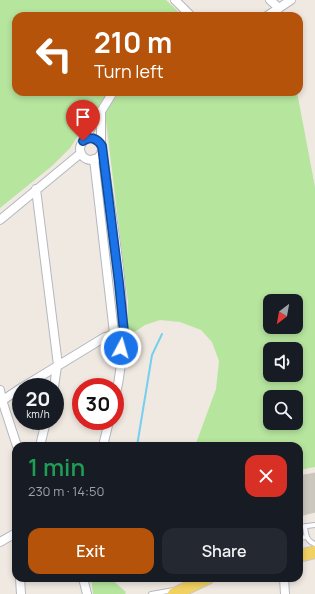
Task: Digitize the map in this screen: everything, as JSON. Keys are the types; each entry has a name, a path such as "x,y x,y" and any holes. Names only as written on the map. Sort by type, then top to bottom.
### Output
{"main road":[{"path":"303,555 315,552"},
{"path":"174,594 199,582"}],"street":[{"path":"175,0 187,12"},
{"path":"270,0 279,8"},
{"path":"273,12 291,0"},
{"path":"94,159 88,159 81,153 80,149 83,141 110,96"},
{"path":"101,110 101,147 111,215 124,332 119,378"},
{"path":"83,141 90,138 95,138 101,147"},
{"path":"101,147 94,159 114,333 121,348"},
{"path":"0,220 81,153"},
{"path":"36,189 58,366 56,378"},
{"path":"38,378 114,333 124,332"},
{"path":"0,390 1,401 16,442"},
{"path":"1,401 12,394"},
{"path":"41,442 44,430"},
{"path":"104,442 107,430"},
{"path":"0,542 12,535"},
{"path":"20,582 21,594"},
{"path":"82,582 82,594"},
{"path":"83,582 87,594"},
{"path":"284,582 285,594"}],"lane":[{"path":"315,525 305,526 306,537 311,543 315,544"},
{"path":"151,594 185,588"}],"green space":[{"path":"0,0 166,0 179,12 12,12 12,96 105,96 70,148 52,166 0,208"},
{"path":"116,96 298,96 315,187 315,467 303,469 303,442 196,442 216,389 219,361 212,342 201,330 180,322 160,320 145,325 128,336 128,302 105,113"},
{"path":"92,582 115,582 126,592 125,594 93,594"}],"building":[{"path":"315,473 315,512 303,515 303,475"}],"waterway":[{"path":"138,442 152,355 162,334"}],"route":[{"path":"83,141 90,138 95,138 102,146 124,332 121,348"}]}
